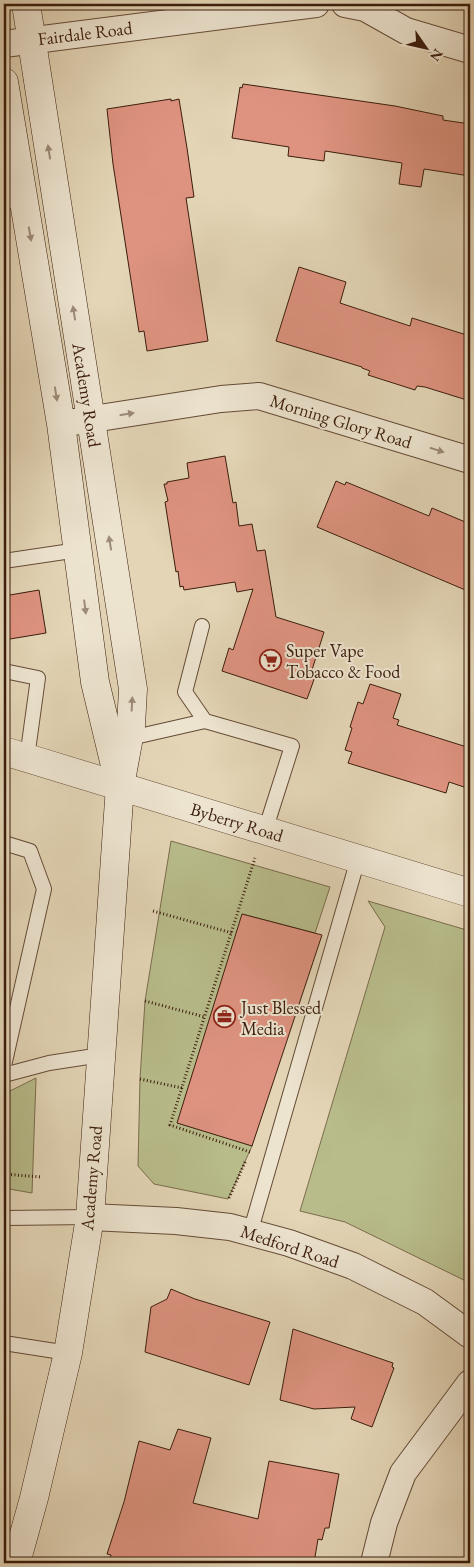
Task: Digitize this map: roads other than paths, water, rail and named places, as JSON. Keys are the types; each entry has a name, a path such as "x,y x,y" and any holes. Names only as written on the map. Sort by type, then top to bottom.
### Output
{"main road":[{"name":"Academy Road","path":"16,1563 34,1498 68,1353 90,1216 120,786 119,740 133,689 26,4"},
{"name":"Academy Road","path":"4,82 14,200 61,424 94,682 119,740"},
{"name":"Byberry Road","path":"15,754 470,893"}],"street":[{"name":"Fairdale Road","path":"4,44 316,4"},
{"path":"359,5 406,30 470,50"},
{"name":"Morning Glory Road","path":"61,424 221,399 259,396 470,460"},
{"name":"Medford Road","path":"90,1216 176,1221 230,1227 289,1244 353,1266 425,1302 470,1335"},
{"path":"374,1563 384,1523 403,1473 470,1383"}],"lane":[{"path":"4,561 78,550"},
{"path":"202,626 185,692 205,721"},
{"path":"4,671 38,678 15,754"},
{"path":"119,740 205,721 292,746 265,831"},
{"path":"4,843 30,850 44,889 4,1066"},
{"path":"250,1233 358,859"},
{"path":"4,1075 49,1063 101,1055"},
{"path":"4,1218 90,1216"},
{"path":"4,1343 68,1353"}],"place":[{"name":"Super Vape Tobacco & Food","path":"270,660"},
{"name":"Just Blessed Media","path":"225,1017"}]}
